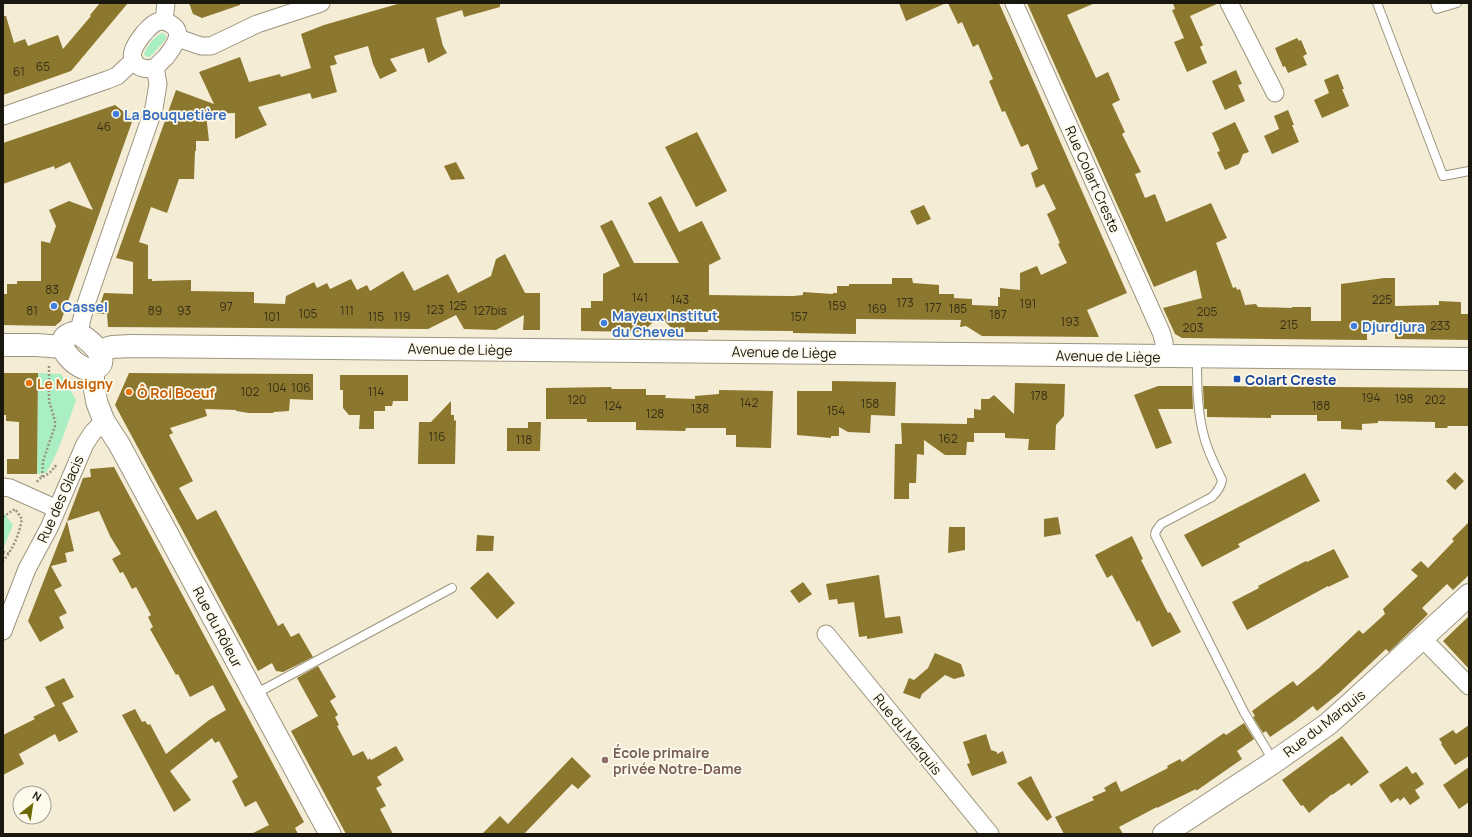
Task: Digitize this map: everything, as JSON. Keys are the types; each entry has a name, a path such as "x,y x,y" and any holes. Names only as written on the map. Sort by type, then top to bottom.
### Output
{"main road":[{"path":"73,333 80,334 96,360 88,370 83,368 66,354 63,347 63,342 68,335 73,333"},
{"path":"3,345 63,347"},
{"name":"Avenue de Liège","path":"96,360 112,347 131,346 1469,359"},
{"name":"Rue du Marquis","path":"1164,834 1274,762 1328,724 1469,594"}],"street":[{"path":"164,21 166,3"},
{"path":"178,38 201,46 211,46 257,24 321,3"},
{"name":"Rue Colart Creste","path":"1014,3 1161,332 1164,342 1164,356"},
{"path":"1229,3 1275,93"},
{"path":"164,21 171,24 174,27 178,38 174,46 155,67 144,68 138,65 134,60 132,52 136,43 153,24 157,22 164,21"},
{"path":"3,116 108,80 117,76 134,60"},
{"path":"80,334 81,322 86,304 154,108 158,84 155,67"},
{"path":"96,360 96,398 104,422"},
{"name":"Rue des Glacis","path":"3,631 27,569 49,528 85,444 93,432 104,422"},
{"name":"Rue du Rôleur","path":"104,422 119,444 330,834"},
{"path":"3,487 10,488 57,509"},
{"name":"Rue du Marquis","path":"826,634 990,834"},
{"path":"1422,638 1469,686"}],"lane":[{"path":"1377,3 1443,176 1469,171"},
{"path":"1435,3 1437,9 1457,3"},
{"path":"1197,356 1197,389 1200,422 1209,452 1222,480 1217,493 1161,524 1155,535 1244,712 1274,762"},
{"path":"254,694 452,588"}],"path":[{"path":"42,364 49,364 49,401 55,420 52,435 43,461 42,477"},
{"path":"3,517 15,509 22,520 19,533 10,554 3,562"},
{"path":"3,552 10,554"}],"green space":[{"path":"162,33 166,35 166,39 151,56 145,56 145,51 149,45"},
{"path":"38,373 61,374 76,400 63,437 51,464 46,473 37,474"},
{"path":"3,512 13,525 3,549"}],"building":[{"path":"100,3 128,3 71,71 3,95 3,16 6,16 14,43 25,39 28,46 58,35 63,49"},
{"path":"189,3 240,3 240,5 202,18 193,14"},
{"path":"401,3 500,3 500,7 464,17 462,10 436,18 443,46 447,53 428,63 424,48 390,59 397,71 380,79 373,64 368,46 334,56 337,64 330,66 337,92 312,99 310,93 258,107 267,125 235,139 235,113 206,114 209,141 196,141 194,179 179,179 167,213 151,207 139,242 148,245 148,279 152,279 152,281 191,280 191,291 254,292 254,303 285,304 286,296 314,282 317,288 327,283 330,289 351,279 357,290 367,285 370,291 403,271 414,291 448,274 458,293 491,276 496,259 505,254 525,293 540,293 540,330 523,330 524,315 496,330 464,329 456,315 428,329 108,327 107,314 97,314 104,293 133,294 133,262 116,258 176,90 214,104 199,72 240,57 249,82 280,74 281,77 311,68 301,34 324,25"},
{"path":"899,3 946,3 906,21"},
{"path":"948,3 999,3 1127,293 1087,310 1099,337 982,336 966,326 960,327 961,320 856,319 856,334 793,333 793,331 708,330 708,332 676,332 659,316 643,332 581,331 581,308 591,308 591,301 603,301 603,274 620,266 600,226 612,220 634,263 679,263 648,203 661,196 679,232 702,221 721,259 709,265 709,295 793,296 803,295 803,292 833,294 837,293 837,286 849,286 849,284 892,284 892,278 912,278 913,283 939,285 939,294 954,294 954,298 972,299 972,305 998,306 1000,288 1020,290 1020,273 1037,266 1041,275 1067,263 1047,214 1056,209 1044,184 1036,188 1031,173 1038,169 1028,144 1021,147 1005,111 1002,112 989,81 993,79 978,44 973,47 962,22 958,24"},
{"path":"1027,3 1095,3 1067,15 1096,78 1108,72 1120,100 1112,104 1125,132 1122,134 1141,172 1135,174 1145,198 1155,194 1166,222 1211,203 1227,238 1216,243 1233,288 1236,287 1237,290 1240,289 1245,305 1256,304 1258,307 1311,307 1311,321 1341,321 1341,284 1384,278 1395,278 1395,306 1439,305 1439,301 1461,302 1461,314 1469,314 1469,340 1395,339 1395,327 1367,326 1367,340 1182,338 1175,334 1163,308 1202,298 1196,270 1154,287"},
{"path":"1173,3 1219,3 1190,16 1203,45 1200,47 1207,63 1187,72 1174,42 1184,38 1172,10 1175,9"},
{"path":"1297,38 1299,41 1301,40 1307,54 1303,56 1307,65 1288,73 1285,66 1283,67 1275,48"},
{"path":"1236,70 1242,84 1238,85 1245,101 1225,110 1212,81"},
{"path":"1338,74 1349,106 1322,118 1314,100 1329,93 1324,80"},
{"path":"115,105 133,119 61,321 55,326 3,325 3,294 7,294 7,284 17,284 17,281 41,281 41,241 50,243 56,226 49,210 69,201 93,210 70,162 55,169 54,166 3,184 3,143"},
{"path":"1288,110 1299,142 1272,154 1264,136 1279,129 1274,116"},
{"path":"1235,122 1249,152 1243,154 1239,164 1225,170 1217,152 1220,151 1212,133"},
{"path":"697,132 727,191 696,207 665,147"},
{"path":"456,162 465,179 451,180 444,166"},
{"path":"924,205 931,219 917,225 910,211"},
{"path":"3,373 38,373 37,474 7,474 7,459 19,459 19,422 6,421 6,415 4,415"},
{"path":"129,373 313,374 313,400 290,399 289,411 249,413 236,410 205,409 207,416 170,428 173,433 169,435 193,481 179,488 197,520 216,510 278,626 283,623 291,637 299,633 313,657 283,672 276,671 272,663 258,671 115,405"},
{"path":"340,375 408,375 408,401 393,401 392,406 385,406 385,411 374,411 374,429 359,429 360,415 349,415 343,408 343,390 340,390"},
{"path":"832,381 896,382 895,416 871,415 870,433 848,432 839,427 839,436 831,436 831,438 797,435 797,391 832,391"},
{"path":"1015,383 1065,384 1064,416 1056,425 1055,450 1028,450 1029,439 1005,438 1005,433 974,433 974,442 967,442 966,455 945,455 924,440 924,455 917,454 916,483 909,483 909,499 894,499 895,444 902,444 901,423 967,424 967,418 974,418 974,409 981,410 981,399 989,399 994,395 1014,414"},
{"path":"1158,386 1192,386 1193,409 1158,409 1172,443 1156,449 1134,395"},
{"path":"1203,386 1469,388 1469,426 1448,426 1447,428 1435,428 1435,422 1378,421 1378,423 1362,424 1362,430 1341,429 1341,421 1317,421 1317,415 1271,415 1271,418 1207,417 1207,409 1204,409"},
{"path":"611,387 612,389 646,389 646,395 666,395 665,398 695,399 695,396 719,394 719,390 773,391 771,448 736,447 736,435 726,435 726,428 686,428 685,431 636,430 636,422 587,422 587,419 546,419 546,388"},
{"path":"451,401 451,415 454,415 454,421 456,420 455,464 418,464 419,422 431,422"},
{"path":"528,422 541,422 540,451 507,451 507,428 528,428"},
{"path":"114,467 304,822 295,828 298,834 251,834 269,825 256,801 245,807 232,781 238,777 219,741 215,743 212,738 170,771 191,800 174,812 122,715 135,709 142,722 145,721 148,725 150,724 166,754 209,720 226,710 213,685 190,697 178,674 176,675 150,629 153,627 148,617 151,615 136,587 132,589 123,572 120,573 112,559 121,554 110,536 99,511 67,521 83,478 91,477 90,469"},
{"path":"1455,472 1464,481 1455,490 1446,481"},
{"path":"1305,473 1320,501 1238,544 1240,547 1202,567 1184,535"},
{"path":"1058,517 1061,534 1044,537 1044,519"},
{"path":"67,521 74,551 65,553 67,562 51,566 62,586 54,590 67,613 59,617 64,628 40,642 28,621"},
{"path":"1469,522 1469,575 1453,590 1447,584 1422,608 1428,614 1419,623 1389,652 1386,649 1339,693 1317,711 1313,706 1270,737 1266,731 1263,733 1253,717 1255,716 1252,711 1293,681 1297,686 1319,668 1359,630 1363,634 1385,614 1383,609 1418,576 1411,570 1421,561 1428,568 1454,541 1452,539"},
{"path":"949,527 965,527 965,550 948,553"},
{"path":"477,535 494,536 493,551 476,551"},
{"path":"1132,536 1143,559 1141,560 1168,613 1170,612 1181,632 1152,647 1139,620 1137,622 1112,575 1107,578 1095,555"},
{"path":"1334,549 1349,577 1328,586 1247,630 1232,602 1259,588 1258,586 1306,561 1307,562"},
{"path":"488,572 515,603 497,619 470,588"},
{"path":"879,575 885,618 900,616 903,633 867,639 867,636 859,637 854,602 838,604 837,599 829,600 826,584"},
{"path":"803,582 812,594 799,603 790,591"},
{"path":"1469,616 1469,669 1443,641"},
{"path":"935,653 961,664 965,676 954,679 945,675 922,694 920,699 903,693 909,678 914,680 928,668"},
{"path":"318,666 336,697 330,701 338,715 335,717 339,725 337,726 353,756 363,751 368,760 370,758 371,760 396,746 404,760 377,777 382,785 376,788 386,806 380,809 393,834 346,834 291,731 318,716 297,678"},
{"path":"64,678 74,697 62,703 78,732 59,742 55,734 19,754 24,764 3,775 3,735 35,719 33,717 55,706 45,687"},
{"path":"1244,723 1254,739 1237,751 1242,759 1196,791 1196,789 1157,807 1119,827 1123,834 1064,834 1055,817 1094,800 1092,797 1106,791 1104,788 1116,781 1121,792 1168,768 1167,766 1180,759 1182,762 1224,733 1226,735"},
{"path":"1469,725 1469,756 1455,765 1439,739 1453,730 1456,734"},
{"path":"986,734 991,750 997,752 997,754 1003,751 1007,763 972,776 967,764 970,763 963,742"},
{"path":"1342,736 1369,772 1351,786 1349,783 1332,794 1309,813 1303,805 1301,806 1282,780"},
{"path":"572,757 591,776 578,789 572,784 524,834 482,834 500,816 508,824"},
{"path":"1407,766 1412,774 1416,772 1424,784 1415,790 1420,798 1410,805 1404,797 1400,801 1398,798 1391,803 1379,785"},
{"path":"1469,767 1469,802 1459,809 1443,785"},
{"path":"1031,776 1052,817 1047,821 1017,783"}],"place":[{"name":"La Bouquetière","path":"116,114"},
{"name":"Cassel","path":"54,306"},
{"name":"Mayeux Institut du Cheveu","path":"604,323"},
{"name":"Djurdjura","path":"1354,326"},
{"name":"Colart Creste","path":"1237,379"},
{"name":"Le Musigny","path":"29,383"},
{"name":"Ô Roi Boeuf","path":"129,392"},
{"name":"École primaire privée Notre-Dame","path":"605,760"}]}
